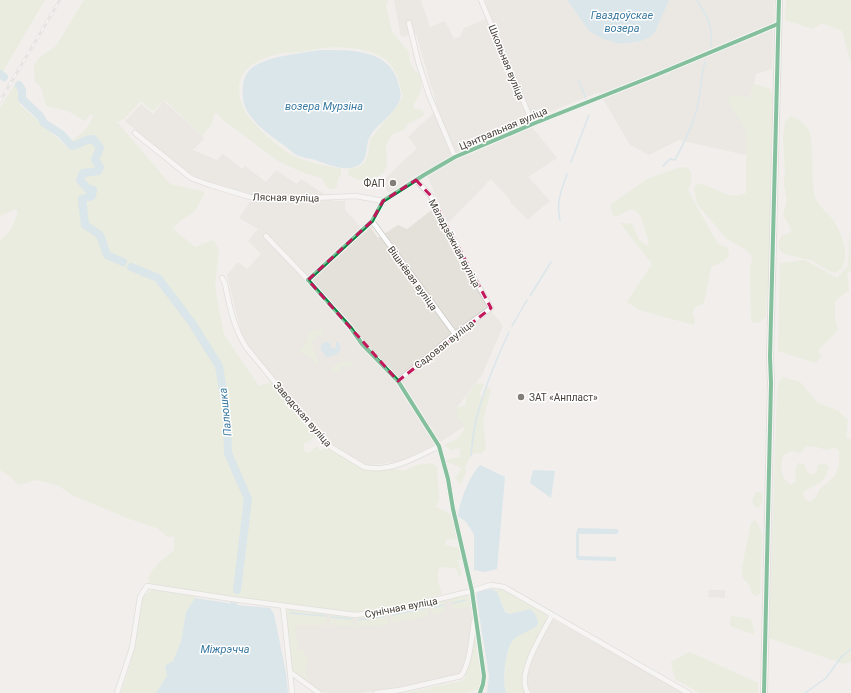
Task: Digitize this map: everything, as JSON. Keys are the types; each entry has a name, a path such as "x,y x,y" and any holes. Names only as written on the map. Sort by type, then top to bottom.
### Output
{"street":[{"name":"Школьная вуліца","path":"481,0 530,117 535,123"},
{"path":"764,693 771,383 770,357 779,0"},
{"name":"Цэнтральная вуліца","path":"409,24 418,61 429,95 455,157"},
{"name":"Цэнтральная вуліца","path":"308,280 372,221 383,201 455,157 778,24"},
{"name":"Лясная вуліца","path":"135,133 191,178 250,197 289,199 356,196 383,201"},
{"name":"Маладзёжная вуліца","path":"416,180 430,196 440,218 491,308"},
{"name":"Вішнёвая вуліца","path":"372,221 455,334"},
{"path":"266,236 350,327 362,344 398,381 439,446 448,479 453,509 472,591 484,676 483,684 479,693"},
{"name":"Заводская вуліца","path":"222,278 225,283 234,324 246,347 318,435 331,447 364,467 369,468 399,465 439,446"},
{"name":"Садовая вуліца","path":"398,381 455,334 491,308"},
{"name":"Сунічная вуліца","path":"117,693 132,648 140,597 147,586 283,606 366,615 472,591 491,585 504,587 688,693"},
{"path":"283,606 292,693"},
{"path":"528,693 524,682 525,670 552,615"},
{"path":"376,693 400,690 461,676 464,672 468,657 475,618"},
{"path":"290,672 319,693"}],"highlighted area":[{"path":"416,180 431,196 491,308 398,381 308,280 372,221 383,201"}],"shaded area":[{"path":"394,0 421,0 430,27 445,21 454,39 461,36 464,28 491,17 485,0 567,0 589,31 621,44 641,41 662,14 669,0 774,0 772,69 756,74 749,98 737,96 746,133 746,155 679,140 649,155 630,145 599,92 527,121 557,158 528,177 550,201 528,220 510,202 511,201 491,179 447,224 425,170 389,193 381,183 417,148 408,137 438,109 416,34 401,37"},
{"path":"164,101 204,138 193,150 217,160 223,154 242,169 245,166 266,182 276,170 297,184 301,179 335,201 345,201 345,210 365,232 370,227 378,238 398,225 407,229 433,209 488,307 503,326 482,375 457,407 457,416 465,426 442,441 398,462 369,465 365,465 333,445 320,433 243,340 227,275 238,262 247,269 261,254 248,241 258,229 239,218 254,196 196,178 179,167 125,121 141,104 153,114"},
{"path":"709,590 725,590 725,598 708,597"},
{"path":"465,595 471,599 473,618 467,657 462,672 458,676 360,693 325,693 317,690 293,671 291,665 286,614 288,609 352,617 366,617"},
{"path":"554,620 685,693 530,693 525,681 526,671 537,646 551,621"}],"green space":[{"path":"0,0 45,0 0,76"},
{"path":"84,0 388,0 386,7 392,32 409,52 410,63 414,70 419,74 422,82 420,93 413,106 414,109 422,110 424,114 422,117 407,124 405,129 394,133 391,136 386,145 386,169 379,176 360,180 353,178 348,174 349,169 359,167 365,162 370,140 403,98 398,78 390,64 380,56 364,50 329,47 304,52 278,54 262,59 253,64 245,71 240,81 239,94 242,106 252,121 269,138 294,156 317,164 341,169 341,176 338,178 337,186 334,189 329,189 322,178 304,173 278,161 222,119 218,114 214,114 212,124 202,136 165,100 152,111 141,101 124,119 117,122 170,184 205,192 195,211 179,222 173,229 195,247 213,240 219,249 215,287 224,335 259,386 272,382 316,436 304,443 303,450 309,453 317,446 321,451 326,446 363,469 369,470 389,468 404,471 417,465 431,463 437,467 439,500 436,507 452,515 457,540 446,539 445,545 459,548 462,560 457,560 462,574 459,577 456,568 440,567 438,577 442,594 393,608 360,613 158,586 150,583 148,580 155,567 174,550 174,536 168,537 157,528 127,518 72,495 59,486 37,480 18,485 11,477 0,470 0,240 14,224 18,212 15,209 0,216 0,108 16,83 22,90 20,105 66,146 86,129 94,116 90,114 85,121 68,111 46,106 41,87 35,82 34,65 40,57 56,46","holes":["236,573 242,574 241,589 239,594 235,594 234,588"]},
{"path":"786,0 851,0 851,63 842,31 822,23 813,29 785,20"},
{"path":"754,84 769,88 773,96 769,262 766,317 760,322 752,323 751,255 745,249 727,239 697,204 694,188 697,184 726,194 739,195 746,193 746,133 729,101 728,96 749,98"},
{"path":"791,116 801,121 808,129 811,142 815,197 819,205 830,216 839,230 843,240 845,256 843,266 835,273 805,258 786,254 779,248 779,242 782,235 788,234 792,230 783,215 787,200 784,184 785,171 783,138 785,122"},
{"path":"681,167 688,168 690,171 691,179 688,191 718,244 728,248 729,256 724,261 711,267 704,303 695,307 692,314 695,319 694,325 640,310 627,302 652,264 620,223 632,224 639,240 648,246 649,242 639,214 631,209 617,216 613,216 610,205 647,179"},
{"path":"850,231 851,271 847,273 849,290 835,301 835,317 838,330 821,347 818,352 822,355 816,363 778,351 780,263 805,260 837,278 848,266"},
{"path":"320,329 322,330 321,334 312,342 312,346 319,362 316,365 310,356 300,353 310,333"},
{"path":"343,361 346,363 351,362 352,364 350,366 342,367 335,373 331,372 331,368"},
{"path":"783,377 800,382 818,403 837,410 848,420 846,438 851,439 851,661 844,664 769,638 777,392 779,381","holes":["806,446 827,450 835,447 839,451 839,466 834,477 819,490 816,497 810,502 804,498 803,492 822,480 825,477 829,467 825,464 818,465 817,471 813,475 808,473 804,464 798,463 795,471 796,481 791,485 783,476 781,465 783,456 791,451 800,453"]},
{"path":"476,383 484,384 479,394 482,398 484,398 486,387 491,390 483,420 486,449 482,453 471,454 465,468 466,472 461,484 455,478 462,468 447,462 447,459 460,457 460,448 451,450 444,445 459,438 465,426 457,416 457,407 465,406 466,397"},
{"path":"756,492 761,492 762,496 762,502 759,508 755,507 752,501"},
{"path":"755,520 759,525 762,536 760,593 756,596 752,594 750,586 742,577 742,568 751,523"},
{"path":"492,587 527,602 546,614 547,621 528,656 525,666 523,685 526,693 506,693 504,682 508,650 513,640 535,627 530,609 510,614 505,611 497,592"},
{"path":"153,590 195,595 195,598 186,612 181,642 173,662 165,666 167,676 156,693 121,693 133,654 139,613 144,596"},
{"path":"465,595 470,597 472,606 454,610 451,599"},
{"path":"444,600 446,611 432,615 431,603"},
{"path":"426,605 429,616 391,623 391,612"},
{"path":"288,609 326,613 326,625 295,625 298,650 304,650 308,663 305,671 308,679 306,682 291,669 286,614"},
{"path":"386,613 389,624 356,626 358,617"},
{"path":"331,614 352,617 353,626 330,625"},
{"path":"731,616 751,619 755,635 730,626"},
{"path":"474,637 476,637 481,676 479,689 466,693 405,693 462,681 465,678"},
{"path":"690,652 758,683 758,693 700,693 675,679 671,662"}],"water":[{"name":"Гваздоўскае возера","path":"567,0 669,0 655,32 650,37 641,41 621,44 603,39 589,31"},
{"name":"возера Мурзіна","path":"320,50 354,51 366,53 376,57 386,63 393,71 398,82 401,95 398,104 373,132 368,141 366,154 362,163 353,167 336,167 301,157 261,127 247,111 244,104 243,82 247,73 253,67 277,57"},
{"path":"325,342 330,343 331,347 335,349 336,342 338,342 341,350 335,355 326,357 321,349 321,345"},
{"path":"480,465 505,477 497,569 485,572 474,570 474,534 466,522 458,516 466,489 472,476"},
{"path":"533,470 555,471 551,498 530,483"},
{"path":"578,528 617,529 619,531 617,534 579,534 579,556 616,557 616,561 578,560 576,558 576,533"},
{"path":"492,589 497,592 505,612 510,614 530,609 536,616 538,622 536,626 514,639 508,649 504,681 506,693 487,693 489,676 476,595 479,591"},
{"name":"Міжрэчча","path":"195,598 229,604 231,602 238,605 270,608 274,614 286,673 288,693 156,693 167,676 165,666 173,661 181,642 186,612"}],"waterway":[{"path":"697,0 710,27 712,39 711,46"},
{"path":"663,166 670,159 675,160 685,141 695,115 705,62"},
{"name":"Палюшка","path":"0,74 4,77"},
{"path":"579,81 586,99"},
{"name":"Палюшка","path":"19,85 22,90 22,99 40,116 44,123 61,134 72,146 93,139 100,148 95,160 100,167 98,171 83,173 80,180 88,189 93,190 92,196 82,199 85,225 100,235 107,255 123,262"},
{"path":"571,162 589,115"},
{"path":"560,220 559,202 567,174"},
{"path":"530,296 551,262"},
{"name":"Палюшка","path":"131,267 158,278 192,323 219,366 227,416 228,453 248,499 237,590"},
{"path":"512,326 527,300"},
{"path":"471,456 475,425 481,401 509,332"},
{"path":"453,603 465,600"},
{"path":"432,607 444,605"},
{"path":"392,615 425,608"},
{"path":"290,613 326,616"},
{"path":"358,620 385,616"},
{"path":"331,617 352,619"},
{"path":"805,693 826,678 842,656 851,649"}],"railway":[{"path":"0,101 60,0"}],"cycle path":[{"path":"764,693 771,383 770,357 779,0"},
{"path":"480,693 484,676 472,591 453,509 448,479 439,446 398,381 362,344 350,327 308,280 372,221 383,201 455,157 778,24"}],"place":[{"name":"ФАП","path":"393,183"},
{"name":"ЗАТ «Анпласт»","path":"521,397"}]}
